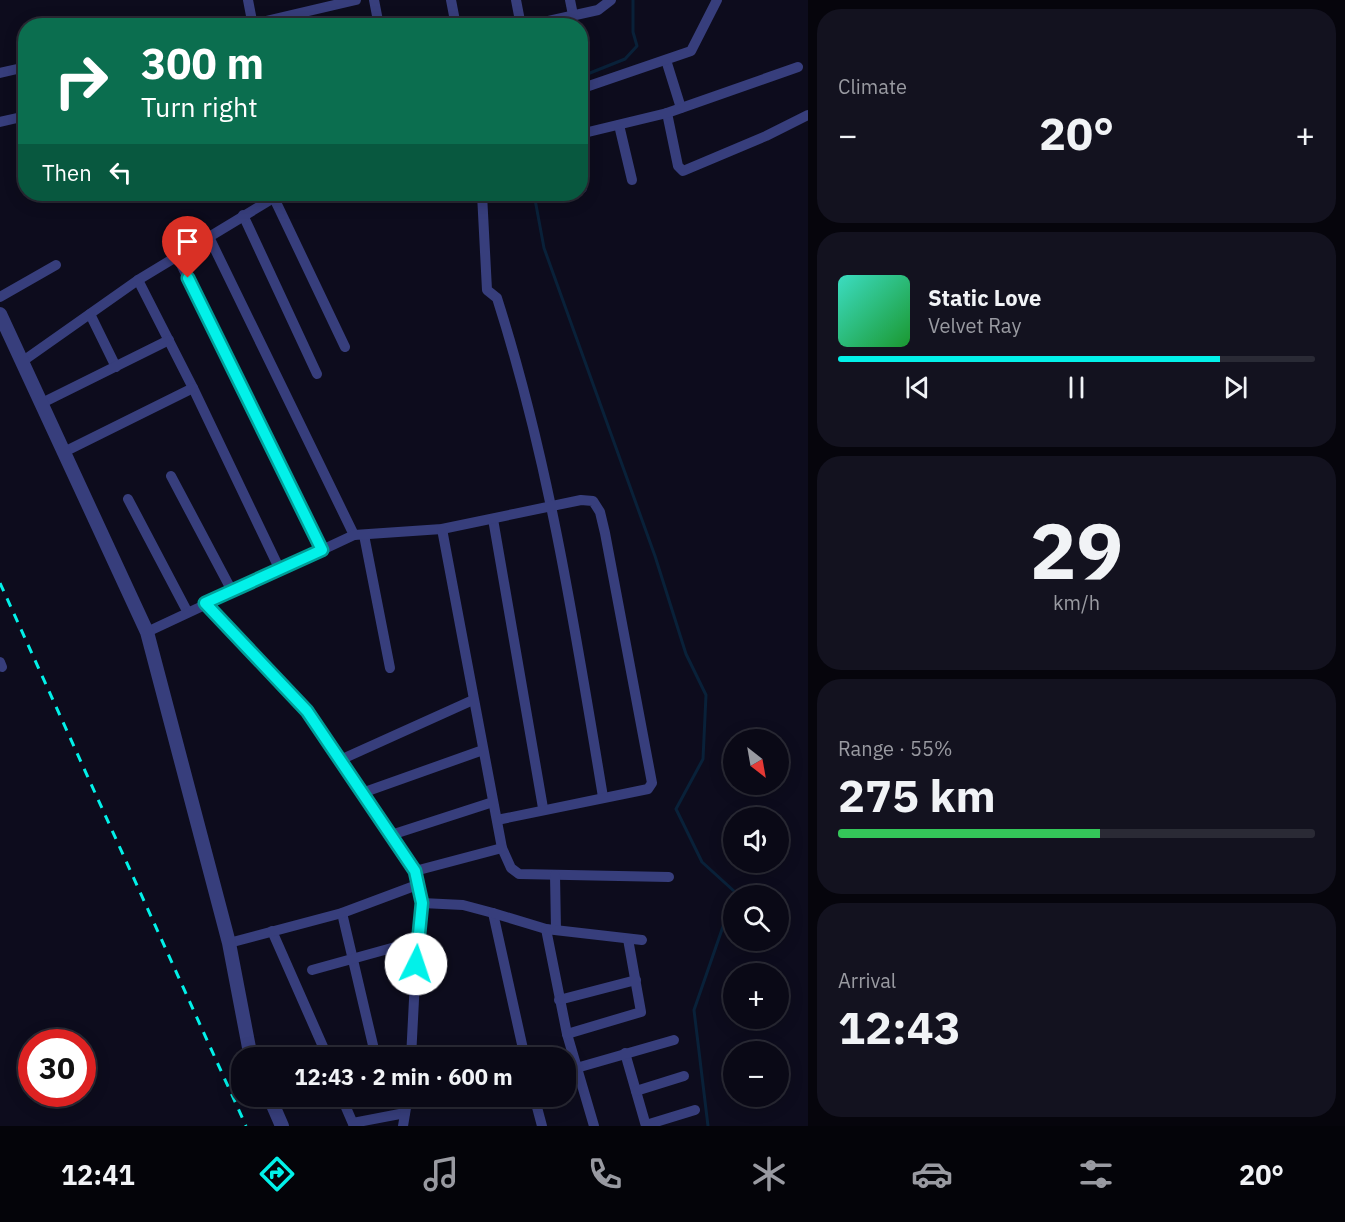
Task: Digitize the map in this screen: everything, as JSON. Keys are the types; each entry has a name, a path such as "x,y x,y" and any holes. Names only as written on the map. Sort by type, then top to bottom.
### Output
{"street":[{"path":"248,0 252,18"},
{"path":"282,18 356,0"},
{"path":"374,0 377,18"},
{"path":"451,0 454,18"},
{"path":"516,0 522,18"},
{"path":"570,0 573,15"},
{"path":"560,18 598,10 611,0"},
{"path":"588,86 691,51 717,0"},
{"path":"666,60 681,108"},
{"path":"588,132 681,108 798,67"},
{"path":"0,73 18,69"},
{"path":"667,112 678,166 683,171 766,136 808,115"},
{"path":"0,122 18,118"},
{"path":"619,124 632,180"},
{"path":"23,361 138,280 208,235 268,201"},
{"path":"279,201 345,347"},
{"path":"482,201 487,290 497,298 520,372 562,554 603,798"},
{"path":"243,215 317,374"},
{"path":"208,235 359,535 390,668"},
{"path":"177,256 322,550"},
{"path":"0,297 56,265"},
{"path":"138,280 193,388 280,570"},
{"path":"0,314 147,632 229,943 249,1047"},
{"path":"90,314 116,367"},
{"path":"42,403 169,340"},
{"path":"64,452 193,388"},
{"path":"171,476 232,591"},
{"path":"128,499 187,611"},
{"path":"147,632 187,611 359,535 442,529 581,500 593,501 600,513 652,783 648,789 543,808 497,820"},
{"path":"493,519 543,808"},
{"path":"442,529 502,848 514,872 669,877"},
{"path":"205,603 307,711 415,871 422,903 417,941 412,1047"},
{"path":"340,760 473,700"},
{"path":"362,793 483,750"},
{"path":"391,836 493,802"},
{"path":"415,871 502,848"},
{"path":"555,875 551,929 559,1000 594,1126"},
{"path":"229,943 342,913 417,885"},
{"path":"422,903 463,905 551,929 642,940"},
{"path":"342,913 374,1047"},
{"path":"493,913 523,1047"},
{"path":"272,931 323,1047"},
{"path":"567,1034 641,1012 628,939"},
{"path":"312,970 417,941"},
{"path":"559,1000 636,980"},
{"path":"577,1067 674,1040"},
{"path":"626,1053 646,1125 695,1110"},
{"path":"636,1091 684,1076"},
{"path":"274,1107 282,1126"},
{"path":"346,1107 354,1125 405,1113"},
{"path":"403,1126 406,1107"},
{"path":"537,1107 542,1126"}],"waterway":[{"path":"588,74 625,59 637,46 633,32 633,0"},
{"path":"535,201 544,248 655,556 686,654 706,695 703,759 676,809 702,862 735,892 694,1010 708,1126"}],"railway":[{"path":"0,583 246,1126"}],"route":[{"path":"188,278 322,550 205,603 307,711 415,871 422,903 416,964"}]}
